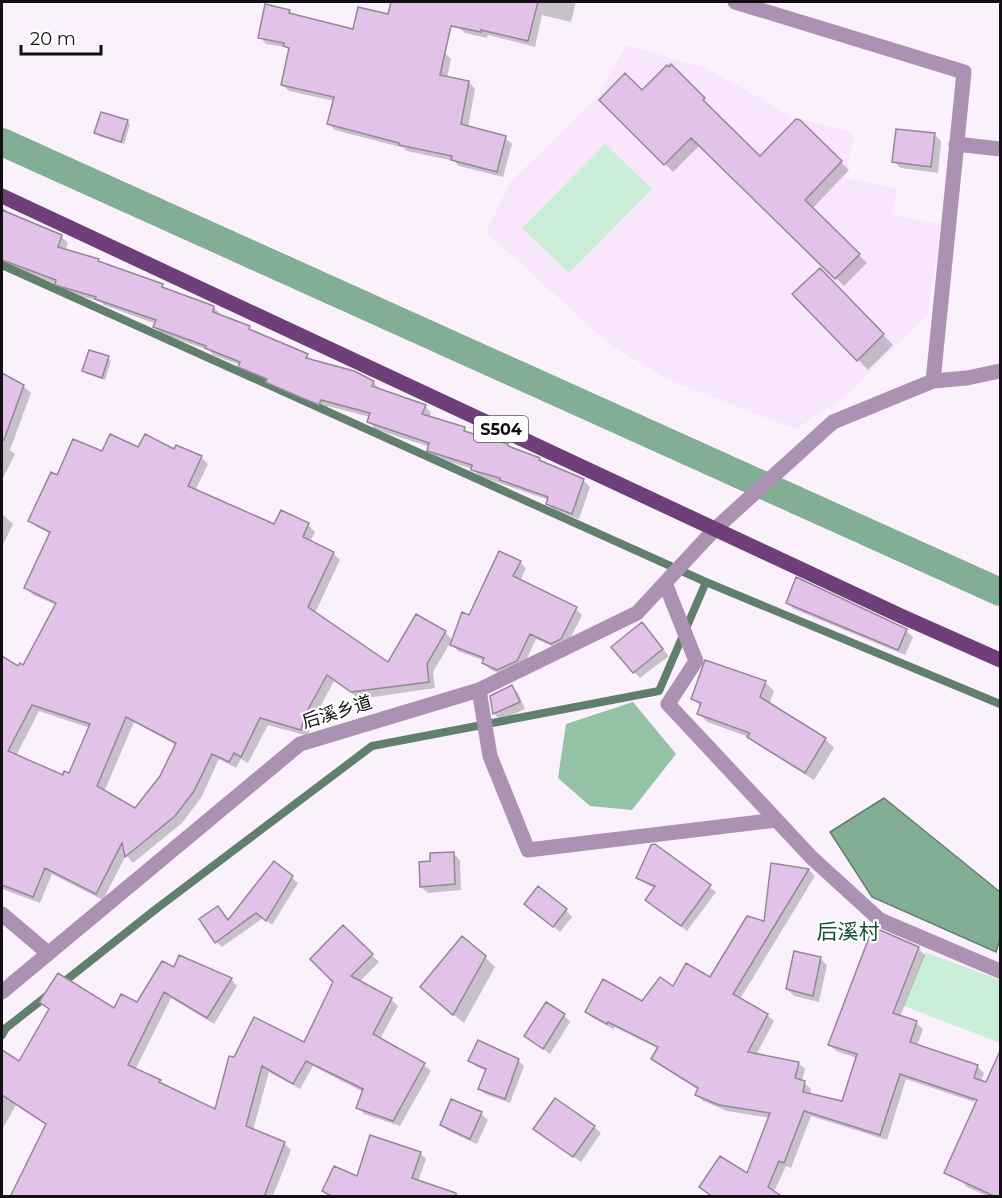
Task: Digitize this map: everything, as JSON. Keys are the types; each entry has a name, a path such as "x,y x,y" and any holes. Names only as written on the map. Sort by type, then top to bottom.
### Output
{"main road":[{"name":"S504","path":"2,196 1000,660"}],"street":[{"path":"735,2 964,72 933,381"},
{"path":"956,144 1000,149"},
{"name":"后溪乡道","path":"2,992 300,744 479,690 637,613 716,528 833,422 933,381 967,378 1000,371"},
{"path":"666,582 696,661 668,704 812,858 880,920 1000,971"},
{"path":"479,690 490,756 528,850 776,820"},
{"path":"2,914 48,953"}],"shaded area":[{"path":"626,45 706,68 791,116 854,133 846,178 897,188 892,215 941,223 928,315 846,396 796,429 666,379 608,343 486,232 510,182 597,97"},
{"path":"605,144 652,189 569,273 522,228"},
{"path":"633,702 676,754 632,810 590,806 558,778 566,724"},
{"path":"884,798 1000,892 1000,939 996,952 872,897 830,832"},
{"path":"925,952 1000,980 1000,1043 904,1006"}],"building":[{"path":"391,2 538,2 528,41 481,30 481,32 451,26 440,75 469,81 461,124 506,136 497,172 451,160 452,156 399,145 399,143 327,124 334,97 281,85 289,48 283,46 284,43 258,38 265,4 290,10 289,13 353,29 358,7 388,14"},
{"path":"671,64 705,98 703,100 760,156 796,119 800,120 842,161 805,200 860,254 835,279 691,138 664,165 599,100 625,73 642,90 667,65 669,67"},
{"path":"101,112 128,120 121,142 94,133"},
{"path":"896,129 935,133 931,167 892,162"},
{"path":"2,210 62,235 58,247 99,259 98,261 163,284 162,287 214,306 213,312 250,326 249,329 308,354 306,358 354,371 374,381 372,386 426,405 422,414 465,427 464,431 508,444 508,446 584,479 572,514 546,504 548,497 500,480 500,478 471,470 472,465 427,451 429,443 367,422 370,413 321,400 319,405 302,398 265,382 267,379 238,367 240,362 205,348 206,346 153,327 156,320 95,299 96,297 55,285 56,280 2,260"},
{"path":"820,268 884,334 857,361 792,294"},
{"path":"89,350 109,356 102,378 82,371"},
{"path":"2,373 24,385 4,440 2,439"},
{"path":"110,434 138,447 145,434 174,449 176,445 202,456 188,486 274,524 281,510 309,523 303,537 334,552 308,607 388,662 416,614 446,631 427,664 429,682 351,692 327,675 305,715 301,730 260,718 241,757 234,753 229,762 212,754 194,791 175,816 125,857 122,843 96,894 45,868 33,897 2,885 2,656 18,666 20,663 23,665 56,603 24,588 50,532 28,521 51,472 57,475 73,439 102,451","holes":["32,705 90,724 69,773 64,771 63,775 8,751","126,717 176,743 160,776 135,808 97,786"]},
{"path":"499,551 521,561 513,576 577,607 561,639 551,644 530,634 517,661 497,670 482,663 484,658 450,645 462,612 469,615"},
{"path":"796,577 907,629 898,650 786,603"},
{"path":"642,622 663,649 633,673 611,647"},
{"path":"705,660 766,681 760,697 826,738 805,773 747,737 750,733 697,714 701,703 691,699"},
{"path":"512,685 520,702 493,714 490,696"},
{"path":"655,844 711,885 681,926 645,900 655,886 636,878 651,845"},
{"path":"454,852 455,884 420,887 419,862 430,861 430,853"},
{"path":"274,861 293,876 266,921 256,913 215,943 199,919 218,906 228,920"},
{"path":"771,863 809,869 733,994 768,1014 748,1052 799,1062 795,1078 805,1081 803,1092 842,1101 857,1054 828,1045 873,927 919,947 893,1013 917,1021 910,1042 978,1065 974,1078 986,1082 1000,1051 1000,1197 944,1173 977,1100 900,1074 880,1135 804,1111 784,1163 779,1161 768,1187 783,1197 713,1197 699,1187 720,1156 747,1173 770,1113 719,1105 695,1095 698,1088 651,1059 658,1047 585,1012 603,979 642,1001 660,977 673,986 686,963 710,977 747,916 764,921"},
{"path":"538,886 567,909 553,927 524,904"},
{"path":"343,925 373,954 351,976 392,998 373,1034 425,1063 393,1121 356,1108 363,1089 306,1061 293,1084 262,1066 246,1126 285,1142 264,1197 10,1197 46,1124 2,1095 2,1050 19,1061 49,1009 39,1002 58,973 114,1008 121,994 137,1002 162,961 174,967 179,955 232,978 207,1018 164,992 128,1065 215,1109 229,1056 234,1057 254,1017 304,1042 333,982 310,959"},
{"path":"462,936 486,956 453,1015 420,987"},
{"path":"794,951 821,957 813,996 786,989"},
{"path":"546,1002 565,1014 543,1049 524,1036"},
{"path":"478,1040 519,1059 505,1099 478,1089 486,1069 468,1061"},
{"path":"555,1098 595,1126 573,1157 533,1129"},
{"path":"451,1099 482,1112 470,1139 440,1125"},
{"path":"370,1135 421,1152 412,1178 456,1193 456,1197 333,1197 322,1191 334,1166 357,1176"}],"waterway":[{"path":"2,142 1000,592"},
{"path":"2,265 706,582 1000,704"},
{"path":"60,985 156,909 372,746 659,691 706,582"},
{"path":"2,1035 6,1028 48,995"}],"district":[{"name":"后溪村","path":"848,932"}]}
